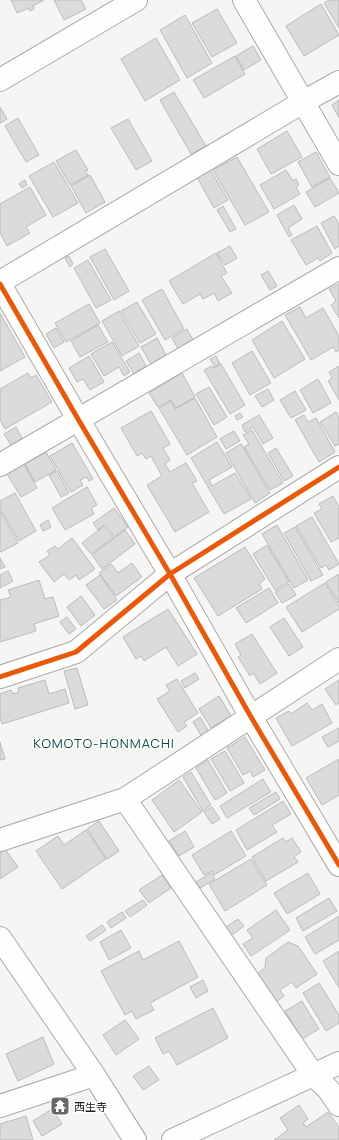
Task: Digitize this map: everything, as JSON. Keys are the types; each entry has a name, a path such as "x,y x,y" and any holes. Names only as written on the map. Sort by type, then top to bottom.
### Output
{"street":[{"path":"0,80 136,0"},
{"path":"244,0 339,164"},
{"path":"339,82 0,283 78,419 170,574 251,717 339,865"},
{"path":"0,465 339,268"},
{"path":"0,677 76,652 170,574 339,467"},
{"path":"0,840 126,799 339,659"},
{"path":"126,799 314,1076 328,1089 339,1105"},
{"path":"0,938 94,1075 135,1140"},
{"path":"173,1140 314,1076 339,1063"},
{"path":"0,1106 94,1075"}],"building":[{"path":"11,0 44,0 33,6 34,9 30,11 29,8 17,13"},
{"path":"54,0 81,0 86,9 64,20"},
{"path":"329,0 339,0 339,28 324,3"},
{"path":"321,4 339,35 304,56 286,26"},
{"path":"217,9 237,43 212,57 192,23"},
{"path":"185,15 212,63 187,78 160,30"},
{"path":"156,38 180,80 145,101 121,59"},
{"path":"253,46 261,60 244,70 236,56"},
{"path":"235,56 245,74 204,98 193,80"},
{"path":"174,92 206,146 191,154 160,100"},
{"path":"339,100 339,118 332,105"},
{"path":"0,107 7,119 0,123"},
{"path":"18,118 39,155 26,162 5,126"},
{"path":"128,119 152,161 136,170 111,128"},
{"path":"287,131 302,157 271,174 257,149"},
{"path":"76,150 88,170 85,171 88,175 70,185 56,161"},
{"path":"316,152 330,177 312,187 298,162"},
{"path":"237,157 269,212 245,225 213,170"},
{"path":"54,162 78,203 53,217 29,176"},
{"path":"210,169 228,200 214,208 197,177"},
{"path":"286,170 293,181 296,179 299,185 296,187 300,194 274,209 260,185"},
{"path":"90,175 105,202 86,213 71,186"},
{"path":"330,178 339,193 315,207 306,192"},
{"path":"25,180 27,185 22,188 19,184"},
{"path":"30,187 46,215 26,227 30,233 7,246 0,233 0,204"},
{"path":"294,205 302,219 288,228 292,235 289,237 277,215"},
{"path":"223,206 236,229 230,232 217,210"},
{"path":"334,216 339,224 339,246 335,249 321,223"},
{"path":"317,226 332,253 320,261 318,258 306,265 291,240"},
{"path":"230,246 237,258 225,265 217,253"},
{"path":"105,249 129,291 114,300 90,257"},
{"path":"216,253 227,273 221,276 232,293 218,301 214,293 203,299 200,294 183,304 169,281"},
{"path":"69,256 73,264 70,267 65,258"},
{"path":"88,260 111,300 96,308 74,268"},
{"path":"268,271 277,286 270,290 261,275"},
{"path":"339,284 339,318 331,305 336,301 329,289"},
{"path":"162,289 184,329 165,340 142,300"},
{"path":"137,302 156,334 140,343 121,311"},
{"path":"89,304 100,323 66,342 55,323"},
{"path":"300,307 306,318 323,308 339,336 339,350 336,352 333,347 311,360 285,315"},
{"path":"119,311 139,346 122,356 102,321"},
{"path":"0,313 25,357 0,371"},
{"path":"282,321 305,359 274,378 252,340"},
{"path":"98,325 108,342 80,357 71,341"},
{"path":"56,328 64,342 54,348 46,334"},
{"path":"187,329 193,340 178,349 172,338"},
{"path":"157,338 166,355 151,364 141,347"},
{"path":"112,342 130,372 124,376 119,367 104,376 91,354"},
{"path":"252,351 271,383 250,395 232,363"},
{"path":"139,353 146,366 134,374 126,361"},
{"path":"89,356 104,382 90,390 83,379 77,382 69,368"},
{"path":"216,356 220,364 215,367 210,359"},
{"path":"221,364 245,405 230,414 204,370"},
{"path":"339,366 339,400 328,381 332,378 329,372"},
{"path":"28,373 31,378 36,375 52,402 5,429 0,420 0,389"},
{"path":"182,373 195,397 176,408 171,400 158,407 149,393"},
{"path":"318,379 331,403 313,413 300,390"},
{"path":"209,387 227,417 214,425 196,394"},
{"path":"268,389 274,400 262,407 255,396"},
{"path":"295,391 306,410 291,418 280,400"},
{"path":"195,398 217,437 187,455 159,408 171,401 175,409"},
{"path":"151,411 170,444 163,448 170,460 165,464 170,472 186,463 197,481 192,483 209,512 175,532 147,485 162,476 151,456 146,459 142,453 137,456 121,428"},
{"path":"336,412 339,417 339,444 335,446 320,422"},
{"path":"240,413 243,417 237,420 235,416"},
{"path":"259,415 273,438 263,444 253,427 245,432 242,425"},
{"path":"304,415 308,422 316,418 335,452 319,462 295,420"},
{"path":"16,427 22,438 11,445 4,434"},
{"path":"252,430 283,483 270,490 244,447 249,444 243,435"},
{"path":"234,431 240,441 226,449 220,439"},
{"path":"217,442 232,467 209,480 212,486 235,473 251,499 224,514 191,458"},
{"path":"72,443 93,479 89,481 87,477 80,480 83,485 71,492 50,456"},
{"path":"241,444 270,493 255,503 226,453"},
{"path":"276,448 293,476 284,481 268,453"},
{"path":"46,452 56,470 35,482 25,464"},
{"path":"24,464 37,488 21,497 7,474"},
{"path":"57,471 69,493 61,497 49,475"},
{"path":"87,487 97,505 91,508 94,514 65,530 52,508"},
{"path":"15,493 36,531 19,541 0,508 0,501"},
{"path":"333,496 339,507 339,538 331,542 314,513 322,509 319,504"},
{"path":"114,508 128,527 114,537 105,524 98,530 93,523"},
{"path":"0,511 18,543 1,552 0,551"},
{"path":"312,517 339,564 329,570 326,565 321,568 296,526"},
{"path":"48,520 51,527 43,531 40,525"},
{"path":"277,525 308,580 294,588 262,534"},
{"path":"104,526 113,538 91,554 82,543"},
{"path":"295,527 323,575 311,581 284,533"},
{"path":"125,530 135,544 102,569 92,555"},
{"path":"72,538 95,569 79,580 76,575 69,580 64,574 54,582 39,562 50,555 47,551 55,546 58,549"},
{"path":"267,545 289,582 275,590 253,554"},
{"path":"245,547 265,579 259,584 262,589 218,616 194,578"},
{"path":"0,558 5,567 0,569"},
{"path":"132,563 142,577 116,596 99,573 111,564 118,573"},
{"path":"8,571 13,581 0,588 0,575"},
{"path":"339,574 339,603 326,582"},
{"path":"100,575 117,600 104,609 86,585"},
{"path":"39,580 45,599 53,597 59,616 34,624 36,631 0,642 0,600 11,597 8,590"},
{"path":"325,583 339,606 339,609 302,632 286,607"},
{"path":"289,584 296,595 282,603 275,592"},
{"path":"269,588 278,603 246,623 236,608"},
{"path":"81,596 95,615 81,626 67,607"},
{"path":"168,609 197,654 178,666 166,647 144,661 141,656 136,659 123,637"},
{"path":"67,617 76,629 69,634 60,622"},
{"path":"284,618 303,647 289,656 270,627"},
{"path":"252,634 277,673 260,684 253,673 250,676 238,657 241,655 235,644"},
{"path":"77,668 88,705 75,709 64,671"},
{"path":"195,673 199,679 185,688 181,681"},
{"path":"177,679 198,713 184,722 187,726 178,732 157,699 170,691 166,685"},
{"path":"45,680 49,694 65,689 69,703 2,724 0,718 0,694 11,690 13,694 19,692 18,688"},
{"path":"339,680 339,703 336,705 325,689"},
{"path":"219,696 231,716 211,728 199,709"},
{"path":"307,703 312,710 322,704 332,723 292,746 276,718 289,711 291,714"},
{"path":"200,717 209,732 202,737 193,722"},
{"path":"339,728 339,741 328,747 322,737"},
{"path":"245,737 265,770 253,777 250,771 243,775 227,748"},
{"path":"0,742 5,759 0,760"},
{"path":"225,751 244,783 230,791 211,759"},
{"path":"339,759 339,795 322,805 306,778"},
{"path":"208,760 227,793 215,800 196,768"},
{"path":"191,772 211,805 203,811 183,777"},
{"path":"263,779 271,792 227,818 220,806"},
{"path":"179,780 202,812 174,832 152,800"},
{"path":"276,792 280,799 254,815 249,808"},
{"path":"283,801 291,814 272,825 277,832 247,850 236,830"},
{"path":"212,807 220,819 212,824 204,812"},
{"path":"99,821 119,851 107,859 87,829"},
{"path":"86,830 106,859 62,889 36,851 58,836 64,845"},
{"path":"185,831 194,847 179,856 169,841"},
{"path":"231,831 246,856 214,875 212,871 204,875 192,855"},
{"path":"283,838 286,842 292,838 301,852 294,857 298,862 266,881 252,857"},
{"path":"5,849 18,867 0,879 0,853"},
{"path":"251,859 267,885 225,911 209,884"},
{"path":"211,873 215,879 200,888 196,882"},
{"path":"308,873 320,894 287,914 274,893"},
{"path":"162,875 171,888 149,903 139,890"},
{"path":"329,898 337,911 303,931 296,918"},
{"path":"143,900 147,905 130,917 125,911"},
{"path":"276,910 290,930 251,956 243,944 253,938 247,930"},
{"path":"122,912 126,918 111,928 107,922"},
{"path":"339,916 339,940 315,954 305,937"},
{"path":"238,919 244,926 232,935 226,927"},
{"path":"102,925 106,930 90,941 86,936"},
{"path":"121,930 131,948 109,960 100,942"},
{"path":"179,941 198,977 150,1003 154,1010 136,1019 132,1011 125,1015 101,971 139,951 143,960"},
{"path":"288,942 298,946 317,974 296,988 292,982 280,990 284,996 276,1002 257,974 265,968 266,958"},
{"path":"339,951 339,988 323,961"},
{"path":"203,980 208,991 196,998 190,987"},
{"path":"319,983 339,1015 339,1023 326,1031 303,993"},
{"path":"302,1001 319,1029 302,1039 285,1011"},
{"path":"213,1008 228,1038 177,1065 169,1051 163,1054 155,1038"},
{"path":"125,1020 139,1039 116,1055 103,1035"},
{"path":"43,1037 54,1064 18,1081 6,1054"},
{"path":"149,1066 159,1080 143,1090 133,1076"},
{"path":"299,1105 308,1119 303,1123 306,1127 328,1112 339,1127 339,1140 274,1140 288,1130 280,1118"},
{"path":"52,1109 62,1124 42,1136 33,1121"},
{"path":"26,1116 33,1140 0,1140 0,1124"}],"cycle path":[{"path":"0,284 170,574 251,717 339,865"},
{"path":"0,677 76,652 170,574 339,467"}],"place":[{"name":"西生寺","path":"60,1106"}],"district":[{"name":"KOMOTO-HONMACHI","path":"104,743"}]}
